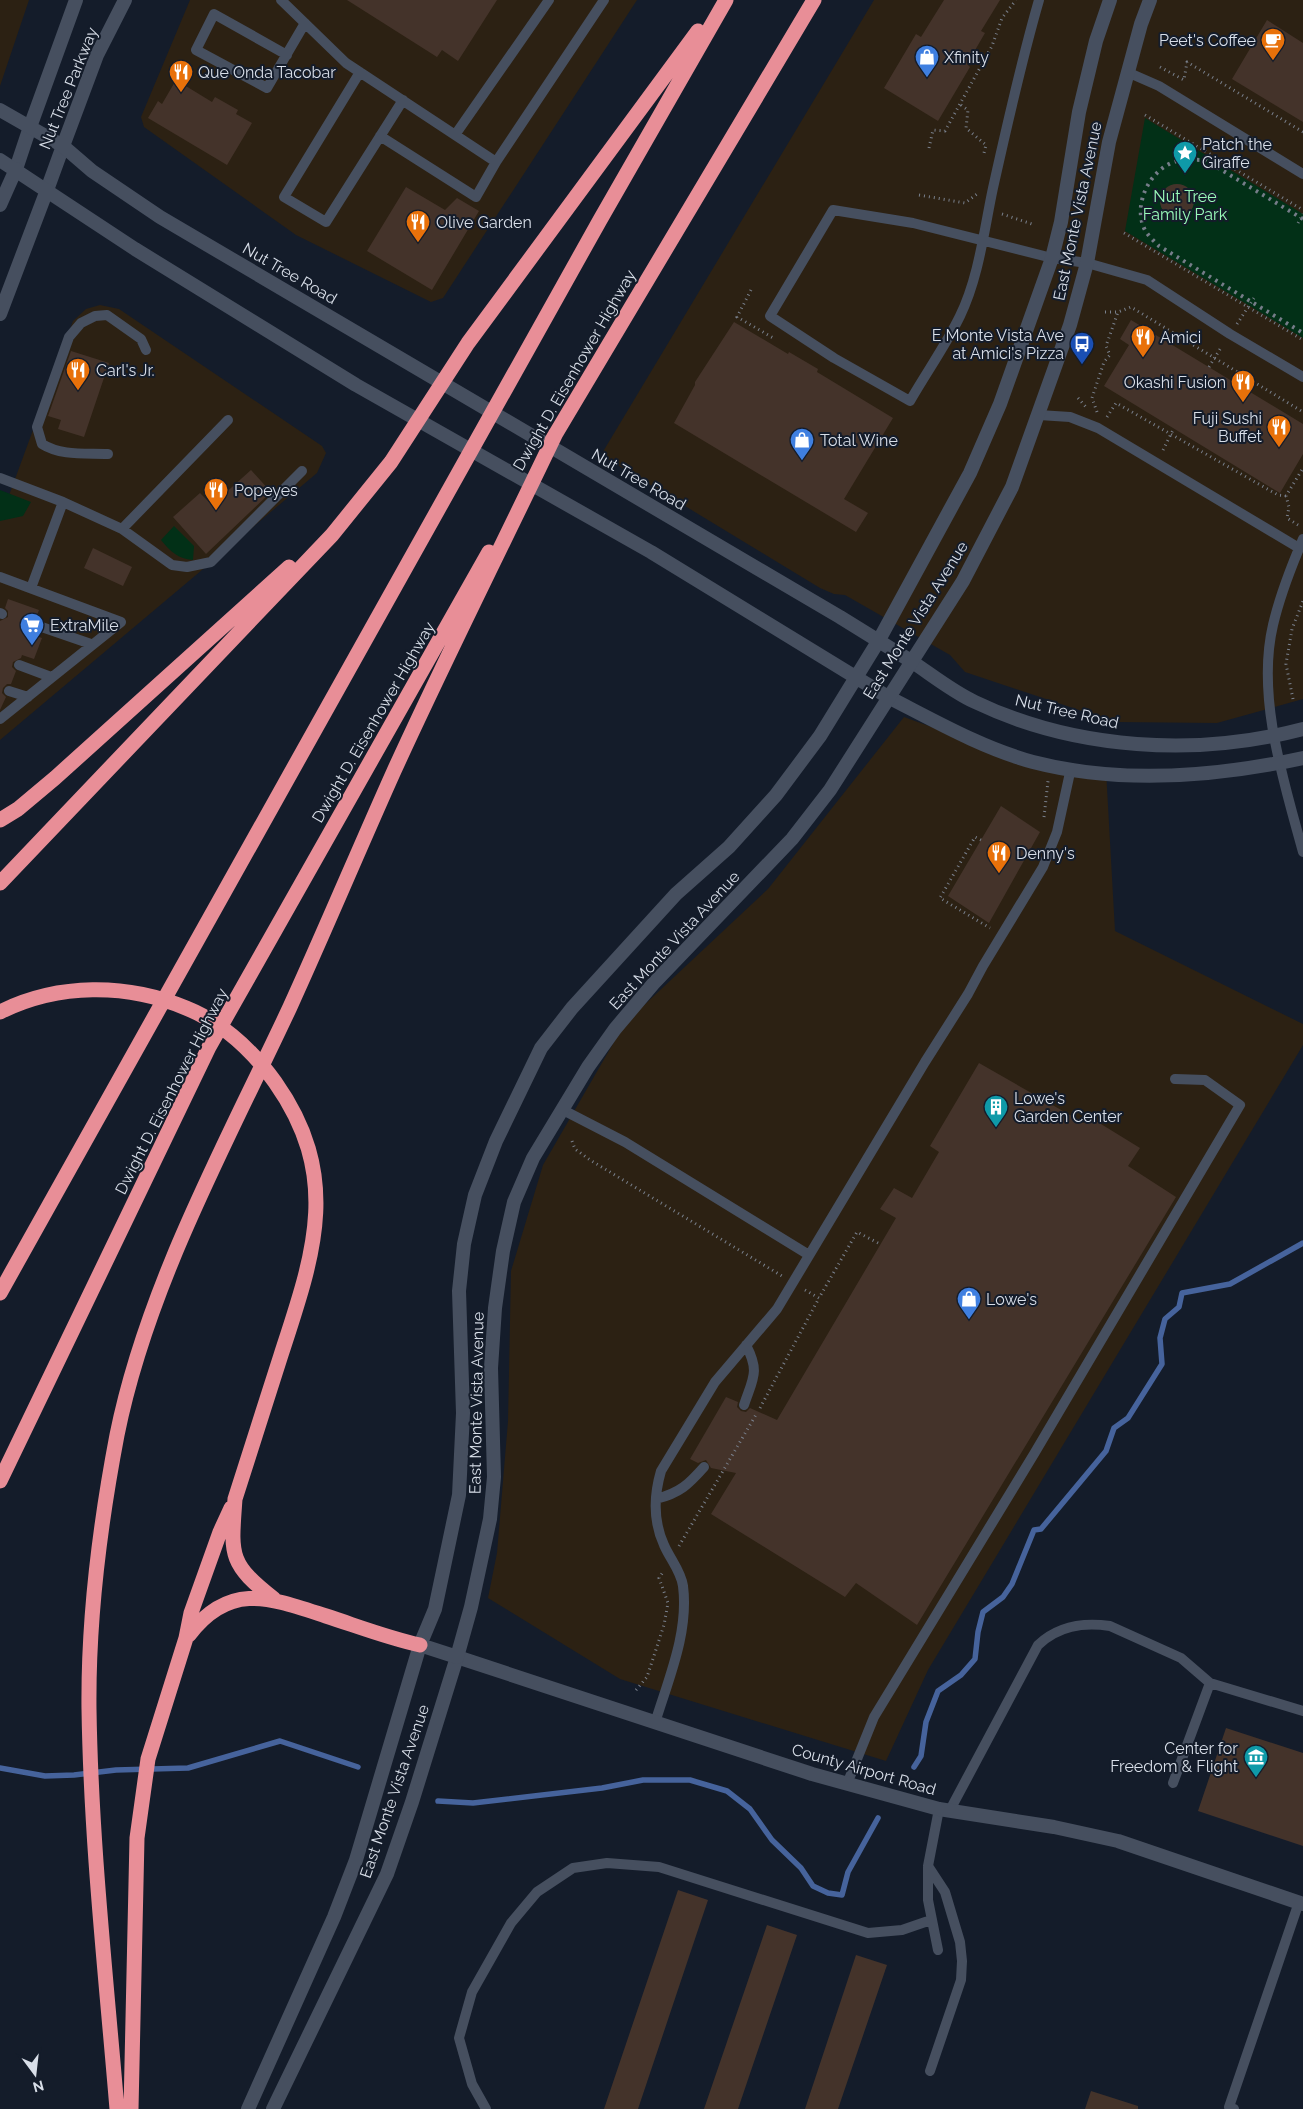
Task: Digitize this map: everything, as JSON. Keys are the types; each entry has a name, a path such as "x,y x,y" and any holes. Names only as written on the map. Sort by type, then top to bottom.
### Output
{"highway":[{"path":"0,883 332,535 391,462 468,343 722,0"},
{"path":"0,1293 604,212 726,0"},
{"name":"Dwight D. Eisenhower Highway","path":"0,1481 208,1048 556,433 814,0"},
{"path":"117,2109 96,1855 89,1708 92,1626 106,1503 120,1424 136,1357 154,1302 320,940 395,770 556,433"},
{"path":"0,820 18,809 55,778 305,553 332,535"},
{"path":"0,1012 18,1003 42,996 84,989 126,991 163,998 193,1011 226,1030 249,1050 266,1069 294,1113 306,1138 314,1171 316,1206 311,1260 235,1499 220,1532 191,1613 186,1638 148,1759 137,1838 131,2109"},
{"path":"235,1499 232,1539 236,1562 249,1579 274,1599"},
{"path":"186,1638 202,1618 224,1604 242,1599 274,1599 392,1639 420,1645"}],"main road":[{"name":"Nut Tree Parkway","path":"0,204 16,169 76,0"},
{"name":"Nut Tree Parkway","path":"0,314 97,55 124,0"},
{"name":"East Monte Vista Avenue","path":"248,2109 334,1917 353,1868 420,1645 435,1608 459,1495 463,1413 459,1291 464,1244 475,1195 496,1141 541,1048 572,1008 676,894 729,847 776,795 820,736 879,640 970,473 1000,404 1052,258 1061,222 1079,112 1096,41 1110,0"},
{"name":"East Monte Vista Avenue","path":"273,2109 388,1874 412,1802 471,1607 490,1519 494,1477 491,1368 494,1308 503,1251 514,1202 533,1158 588,1067 615,1028 653,984 792,839 830,790 963,581 1012,487 1070,325 1087,263 1109,142 1127,72 1150,0"},
{"name":"Nut Tree Road","path":"0,110 63,146 92,171 160,217 879,640 973,702 1037,726 1072,734 1150,746 1189,746 1273,736 1303,728"},
{"path":"0,160 135,249 356,386 651,552 856,679 982,744 1033,762 1156,777 1206,774 1303,758"},
{"name":"County Airport Road","path":"420,1645 847,1784 945,1809 1118,1841 1301,1903"}],"lane":[{"path":"281,0 346,63 496,162"},
{"path":"455,135 549,0"},
{"path":"380,136 476,197 496,162 604,0"},
{"path":"1039,0 1013,100 982,241 979,258 960,315 910,401 834,358 770,316 833,210 913,223 982,241 1052,258 1087,263 1147,280 1230,334 1303,378"},
{"path":"287,55 214,14 196,50 267,88 287,55 305,23"},
{"path":"360,72 284,197 326,222 403,100"},
{"path":"1127,72 1158,86 1303,174"},
{"path":"108,454 69,453 52,450 42,444 37,427 69,336 81,323 95,316 107,315 141,339 146,350"},
{"path":"1039,415 1070,418 1098,428 1157,464 1301,543 1290,569 1272,626 1268,658 1273,736 1303,852"},
{"path":"122,529 228,420"},
{"path":"0,478 63,502 122,529 172,565 186,567 211,562 302,471"},
{"path":"30,588 63,502"},
{"path":"0,577 121,622 91,644 0,719"},
{"path":"33,624 91,644"},
{"path":"19,664 51,677"},
{"path":"9,691 28,696"},
{"path":"655,1723 680,1644 683,1614 683,1585 664,1544 657,1521 656,1486 661,1470 715,1382 777,1309 1043,867 1057,832 1071,768"},
{"path":"847,1784 874,1717 1034,1454 1240,1104 1205,1080 1175,1079"},
{"path":"563,1110 625,1142 809,1255"},
{"path":"744,1405 753,1378 755,1363 746,1346"},
{"path":"656,1499 673,1495 689,1484 704,1467"},
{"path":"938,1950 928,1900 928,1866 945,1809 1038,1645 1057,1630 1100,1625 1110,1626 1181,1658 1210,1683 1303,1711"},
{"path":"1173,1783 1210,1683"},
{"path":"486,2109 472,2084 460,2038 472,1992 511,1923 537,1892 573,1868 607,1863 659,1866 868,1933 902,1930 932,1920"},
{"path":"928,1866 945,1892 960,1942 962,1961 961,1980 930,2071"},
{"path":"1234,2109 1229,2107 1301,1903"}],"path":[{"path":"929,148 933,130 945,131 992,46 1002,18 1016,0"},
{"path":"1160,67 1184,80 1187,62 1303,132"},
{"path":"961,104 968,110 966,128 986,146 984,158"},
{"path":"1145,115 1303,210"},
{"path":"965,203 977,194 978,188"},
{"path":"919,195 972,204"},
{"path":"1001,214 1032,224"},
{"path":"1298,223 1303,214"},
{"path":"1124,232 1303,340"},
{"path":"1105,312 1118,312 1131,307 1303,412"},
{"path":"1098,413 1092,398 1104,362 1110,355 1106,346 1118,312"},
{"path":"1078,398 1084,406 1108,418 1116,403 1171,432 1278,494 1286,496"},
{"path":"1157,464 1174,428"},
{"path":"1303,468 1286,496 1289,507 1287,518 1303,528"},
{"path":"1293,699 1286,664 1292,629 1303,601"},
{"path":"1044,818 1049,781"},
{"path":"981,840 975,837 940,898 990,929 995,920"},
{"path":"572,1141 575,1149 590,1160 818,1298"},
{"path":"636,1690 647,1677 664,1625 668,1603 659,1578 741,1442 818,1298 857,1232 880,1244"}],"shaded area":[{"path":"0,0 29,0 0,86"},
{"path":"190,0 637,0 443,298 431,302 296,235 144,127 141,117"},
{"path":"874,0 1303,0 1303,699 1217,723 1115,722 965,672 950,655 845,595 834,594 820,588 601,455"},
{"path":"100,305 119,309 322,446 326,453 317,473 0,740 0,520 73,321 86,309"},
{"path":"904,717 1023,760 1106,770 1115,931 1303,1024 1303,1045 928,1670 886,1761 620,1679 488,1598 497,1553 508,1421 511,1271 543,1165 625,1023 768,889"}],"green space":[{"name":"Nut Tree Family Park","path":"1145,118 1303,214 1303,338 1125,231"},
{"path":"0,490 31,502 23,516 0,521"},
{"path":"174,526 194,546 193,560 175,554 161,540"}],"building":[{"path":"347,0 497,0 458,61 442,50 437,57"},
{"path":"944,0 1000,0 981,31 985,33 967,64 970,67 938,121 884,88 916,34 921,37"},
{"name":"Peet's Coffee","path":"1267,20 1303,43 1303,122 1232,79"},
{"path":"176,80 212,102 215,97 238,110 236,114 252,123 227,165 148,118 158,101 162,104"},
{"path":"1177,184 1184,185 1189,189 1193,194 1193,208 1189,213 1184,217 1177,218 1170,217 1165,213 1161,208 1160,201 1161,194 1165,189 1170,185"},
{"path":"406,187 445,210 457,198 479,211 432,290 367,251"},
{"path":"1131,320 1303,424 1303,454 1280,493 1104,386 1129,345 1120,339"},
{"name":"Total Wine","path":"734,322 788,354 789,352 818,369 817,372 893,418 844,499 868,513 856,532 674,423 695,382"},
{"path":"71,351 109,363 84,437 58,429 61,420 48,416"},
{"name":"Popeyes","path":"251,470 271,492 206,554 173,517 200,493 212,505"},
{"path":"93,548 132,567 123,586 84,568"},
{"path":"8,599 39,610 36,618 29,619 26,625 31,631 30,634 42,638 34,659 22,655 21,658 13,662 12,667 16,671 11,684 7,684 3,688 2,693 6,697 0,710 0,621 8,617 8,611 5,608"},
{"path":"1001,806 1040,832 989,923 948,896"},
{"name":"Lowe's","path":"979,1063 1084,1123 1088,1116 1140,1148 1128,1166 1176,1197 917,1625 856,1583 845,1597 711,1514 736,1473 711,1468 706,1460 698,1463 690,1459 726,1397 738,1402 737,1407 741,1411 746,1412 750,1408 777,1420 896,1218 880,1209 894,1188 912,1198 939,1152 930,1146"},
{"name":"Center for Freedom & Flight","path":"1226,1728 1303,1753 1303,1846 1198,1811"},
{"path":"678,1890 708,1900 638,2109 604,2109"},
{"path":"767,1925 797,1935 738,2109 704,2109"},
{"path":"856,1955 887,1965 838,2109 805,2109"},
{"path":"1091,2091 1138,2106 1138,2109 1085,2109"}],"waterway":[{"path":"914,1767 921,1756 926,1722 938,1691 961,1675 975,1659 978,1632 983,1612 1003,1597 1012,1584 1034,1530 1041,1529 1106,1451 1114,1428 1128,1418 1162,1364 1160,1338 1165,1319 1179,1307 1182,1293 1230,1284 1303,1243"},
{"path":"0,1768 45,1776 116,1770 188,1768 280,1741 358,1767"},
{"path":"438,1801 473,1803 602,1788 643,1780 690,1780 727,1791 750,1809 772,1840 801,1868 813,1886 828,1893 842,1895 848,1872 878,1818"}],"railway":[{"path":"1303,219 1205,160 1177,161 1159,171 1147,187 1141,208 1144,228 1159,246 1303,333"}],"place":[{"name":"Peet's Coffee","path":"1273,61"},
{"name":"Xfinity","path":"927,78"},
{"name":"Que Onda Tacobar","path":"181,93"},
{"name":"Patch the Giraffe","path":"1185,174"},
{"name":"Olive Garden","path":"418,243"},
{"name":"Amici","path":"1143,358"},
{"name":"E Monte Vista Ave at Amici's Pizza","path":"1082,365"},
{"name":"Carl's Jr.","path":"78,391"},
{"name":"Okashi Fusion","path":"1243,403"},
{"name":"Fuji Sushi Buffet","path":"1279,448"},
{"name":"Total Wine","path":"802,461"},
{"name":"Popeyes","path":"216,511"},
{"name":"ExtraMile","path":"32,646"},
{"name":"Denny's","path":"999,874"},
{"name":"Lowe's Garden Center","path":"996,1128"},
{"name":"Lowe's","path":"969,1320"},
{"name":"Center for Freedom & Flight","path":"1256,1778"}]}
